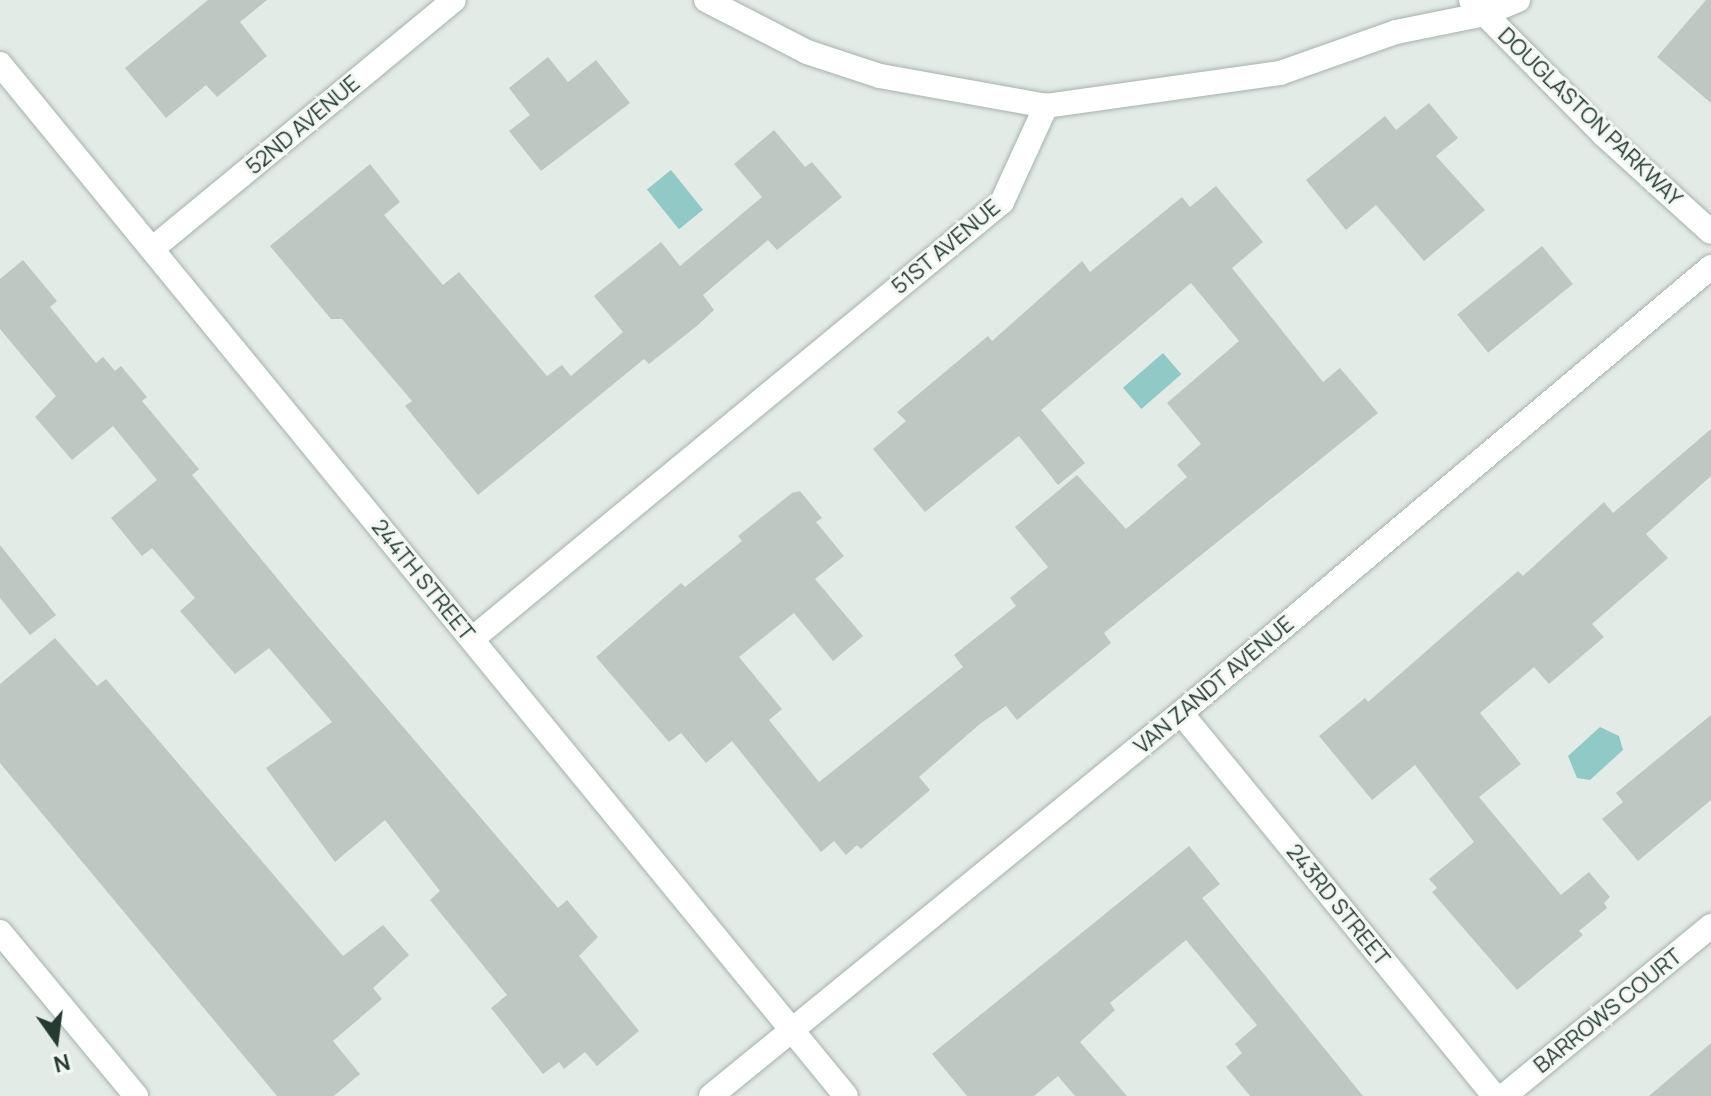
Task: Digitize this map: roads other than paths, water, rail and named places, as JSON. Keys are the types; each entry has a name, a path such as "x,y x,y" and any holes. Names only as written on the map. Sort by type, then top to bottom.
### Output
{"street":[{"name":"52ND AVENUE","path":"152,249 454,0"},
{"path":"706,0 807,52 880,76 1046,106 1280,73 1396,32 1478,7 1518,0"},
{"name":"DOUGLASTON PARKWAY","path":"1478,7 1604,135 1711,232"},
{"name":"244TH STREET","path":"0,64 846,1096"},
{"name":"51ST AVENUE","path":"472,639 1002,202 1046,106"},
{"name":"VAN ZANDT AVENUE","path":"711,1096 1181,713 1711,267"},
{"name":"243RD STREET","path":"1181,713 1495,1096"},
{"name":"BARROWS COURT","path":"1504,1096 1711,926"},
{"path":"0,932 136,1096"}],"water":[{"path":"671,170 703,210 679,229 647,190"},
{"path":"1163,353 1181,374 1141,409 1123,388"},
{"path":"1600,727 1619,736 1623,750 1590,780 1577,778 1568,756"}]}
